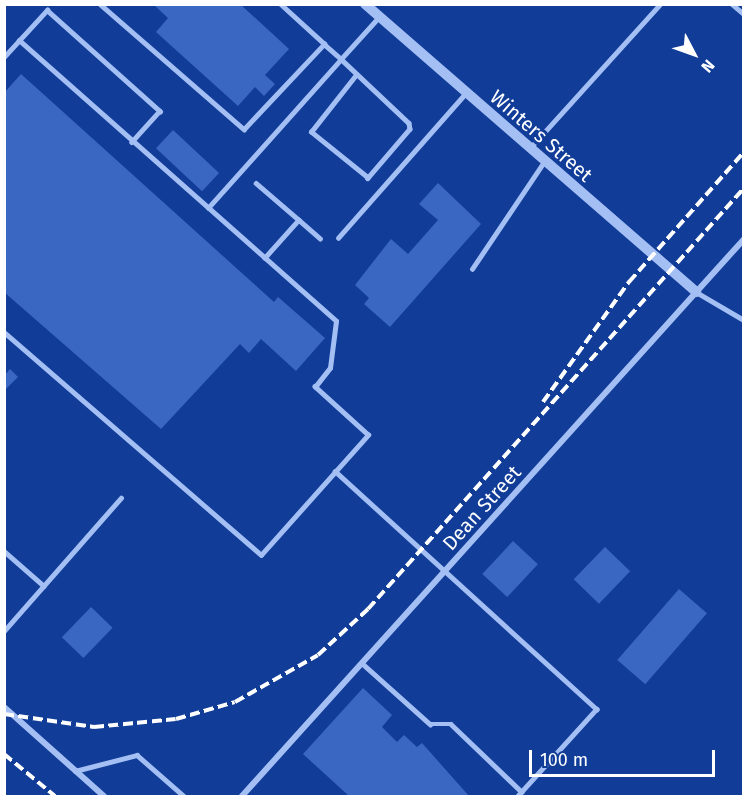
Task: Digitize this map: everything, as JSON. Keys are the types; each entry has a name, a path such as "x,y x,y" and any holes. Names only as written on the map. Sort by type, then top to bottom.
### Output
{"street":[{"name":"Winters Street","path":"365,4 543,162 696,292"},
{"name":"Dean Street","path":"242,796 364,665 744,239"},
{"path":"4,707 104,796"}],"lane":[{"path":"100,4 244,129 324,44"},
{"path":"280,4 341,59 355,76 410,129 368,178 311,132 310,126 355,76"},
{"path":"529,149 660,4"},
{"path":"732,4 744,14"},
{"path":"4,57 47,10 160,111 132,142"},
{"path":"208,208 379,17"},
{"path":"4,332 261,555 368,435 315,387 330,368 336,321 19,41"},
{"path":"338,238 465,94"},
{"path":"471,269 543,162"},
{"path":"256,183 320,238"},
{"path":"265,258 299,220"},
{"path":"696,292 744,320"},
{"path":"335,471 449,570 597,710 520,794 451,724 430,724 364,665"},
{"path":"4,631 121,498"},
{"path":"4,550 44,586"},
{"path":"75,771 137,755 184,796"}],"building":[{"path":"153,4 240,4 289,49 265,75 275,84 264,96 255,87 238,106 156,32 168,18"},
{"path":"21,74 274,302 278,297 325,338 296,371 261,339 249,353 240,344 161,429 4,292 4,93"},
{"path":"173,130 219,173 202,191 156,148"},
{"path":"438,183 481,224 390,327 364,304 369,298 355,285 391,239 408,254 438,220 419,204"},
{"path":"10,369 18,377 4,391 4,376"},
{"path":"513,541 538,564 507,597 482,574"},
{"path":"605,547 630,571 599,604 574,579"},
{"path":"679,589 707,613 645,684 617,660"},
{"path":"91,607 113,628 83,658 62,637"},
{"path":"363,688 392,715 382,727 397,742 404,735 417,747 422,743 469,796 349,796 303,754"}],"railway":[{"path":"543,402 629,282 744,152"},
{"path":"4,714 94,727 176,719 235,702 318,655 368,609 744,188"},
{"path":"4,754 55,796"}]}
